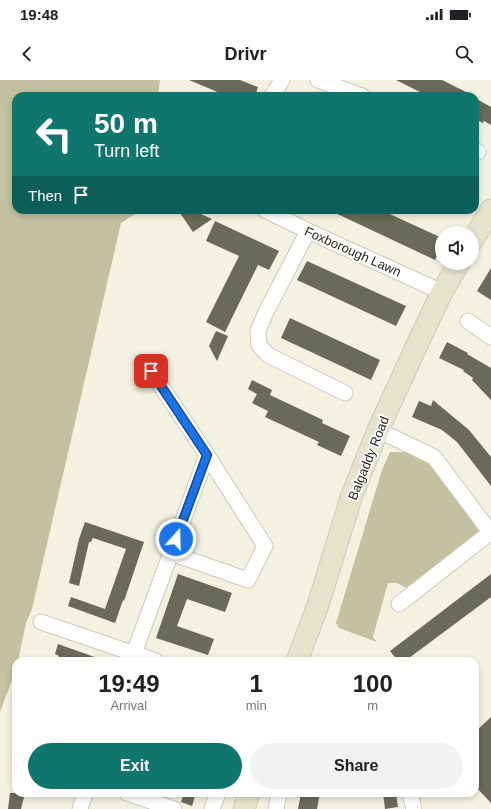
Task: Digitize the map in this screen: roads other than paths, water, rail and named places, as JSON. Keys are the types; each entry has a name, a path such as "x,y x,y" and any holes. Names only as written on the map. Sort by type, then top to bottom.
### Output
{"street":[{"path":"274,92 282,80"},
{"path":"318,80 351,92"},
{"path":"479,230 491,210"},
{"name":"Foxborough Lawn","path":"273,214 442,292"},
{"path":"308,231 265,314 258,331 259,345 268,355 345,393"},
{"name":"Balgaddy Road","path":"298,657 318,605 352,495 378,430 442,292 455,270"},
{"path":"468,321 491,337"},
{"path":"151,371 265,546 248,580 171,552"},
{"path":"378,430 434,458 491,533 399,604"},
{"path":"134,653 207,455"},
{"path":"41,622 145,657"},
{"path":"80,809 84,797"},
{"path":"139,797 174,809"},
{"path":"212,809 216,797"},
{"path":"244,809 248,797"},
{"path":"276,809 278,797"},
{"path":"411,797 414,809"}]}
